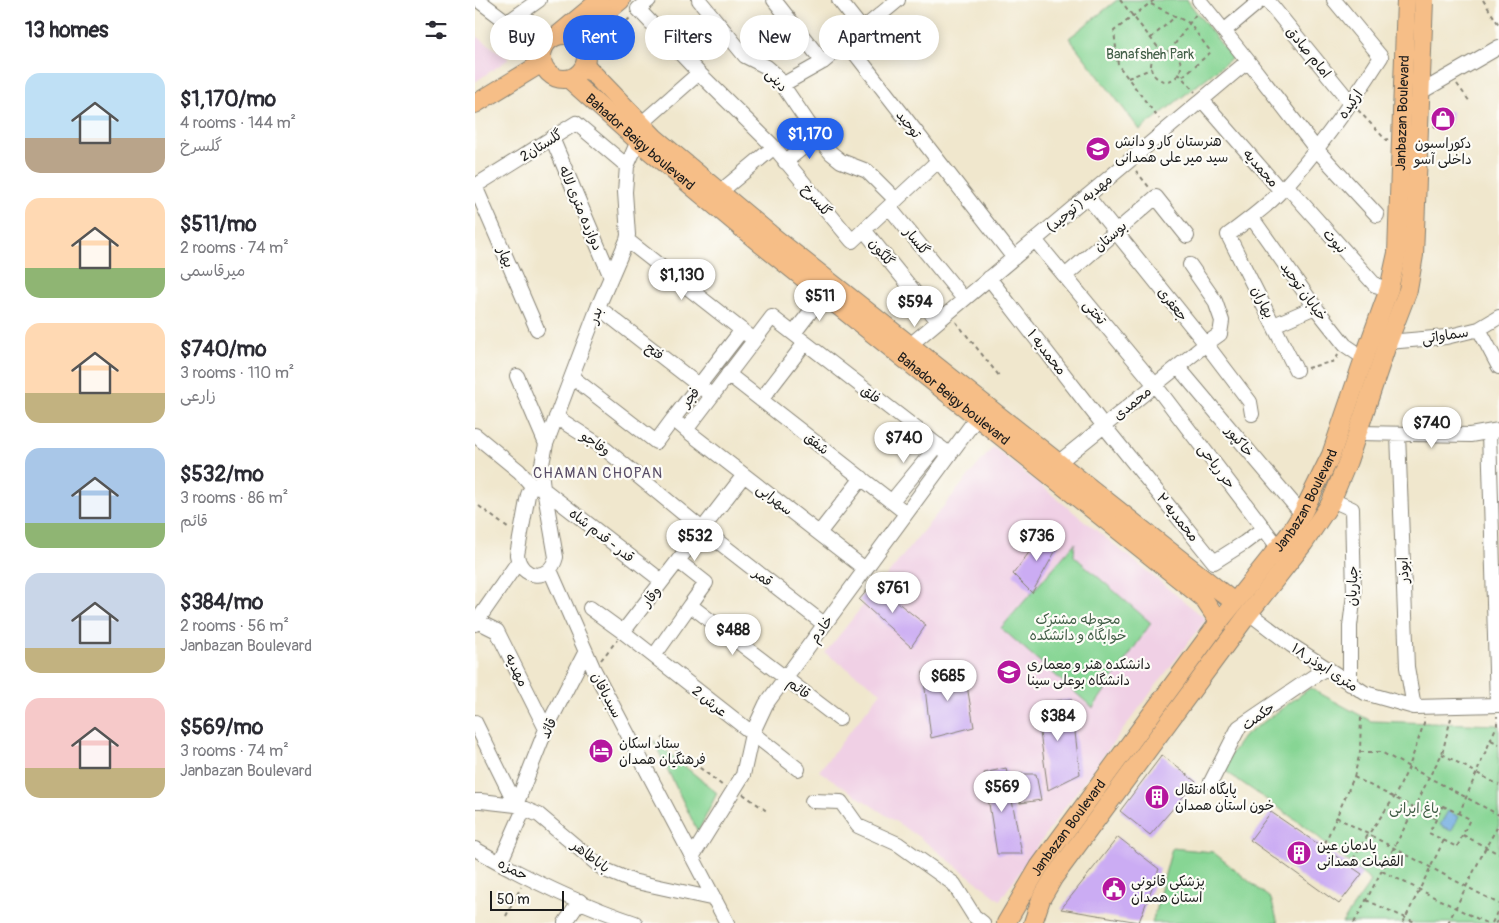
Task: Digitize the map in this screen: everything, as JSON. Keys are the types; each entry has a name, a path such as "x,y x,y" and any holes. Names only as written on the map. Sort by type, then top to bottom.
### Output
{"main road":[{"path":"553,38 600,0"},
{"path":"603,15 621,0"},
{"name":"Janbazan Boulevard","path":"1033,923 1041,899 1054,877 1241,613 1279,547 1302,514 1331,455 1389,289 1397,253 1406,0"},
{"name":"Janbazan Boulevard","path":"1006,923 1039,867 1219,622 1241,613 1304,543 1332,500 1358,433 1407,290 1415,255 1424,0"},
{"path":"558,35 563,34"},
{"path":"475,104 536,60"},
{"path":"543,60 545,69 549,74 562,80 569,79 581,72 585,66 585,60"},
{"name":"Bahador Beigy boulevard","path":"585,66 655,138 906,350 977,416 1203,598 1219,622"},
{"name":"Bahador Beigy boulevard","path":"569,79 638,141 762,245 824,294 906,350 1059,462 1241,613"},
{"path":"1401,137 1420,138"}],"street":[{"path":"478,0 498,15"},
{"path":"518,15 539,0"},
{"name":"دینی","path":"699,0 745,56 767,67 775,74 817,136 835,157 853,166 867,170 893,204"},
{"path":"774,0 823,62"},
{"path":"839,0 851,15"},
{"path":"880,15 898,0"},
{"path":"1199,0 1249,61 1316,149 1377,215"},
{"path":"1224,30 1261,0"},
{"name":"امام صادق","path":"1267,0 1351,103"},
{"name":"ارکیده","path":"1228,234 1252,218 1283,188 1351,103 1381,57 1334,0"},
{"name":"گلسرخ","path":"644,5 699,73 774,147 852,241 938,162"},
{"path":"1421,92 1499,47"},
{"path":"782,85 826,60"},
{"name":"توحید","path":"860,60 1014,258"},
{"name":"مهدیه ( توحید)","path":"906,350 964,299 1249,61"},
{"path":"641,124 699,73"},
{"name":"محمدیه","path":"1202,100 1283,188"},
{"name":"گلستان2","path":"475,186 576,123 627,166"},
{"path":"785,162 817,136"},
{"name":"دوازده متری لاله","path":"552,138 611,277"},
{"name":"بدر","path":"538,488 546,444 598,307 627,240 625,192 627,166 638,141"},
{"path":"720,192 774,147"},
{"name":"بهار","path":"475,186 537,328"},
{"name":"نبوت","path":"1283,188 1375,285 1389,289"},
{"name":"جعفری","path":"1087,196 1250,402 1252,414"},
{"path":"1156,197 1187,236"},
{"name":"بوستان","path":"1065,276 1156,197"},
{"name":"گلسار","path":"893,204 964,299"},
{"name":"خیابان توحید","path":"1252,218 1315,307 1345,345 1364,358"},
{"name":"گلگون","path":"864,230 938,321"},
{"name":"بهاران","path":"1228,234 1296,370"},
{"path":"627,240 755,340"},
{"name":"تختی","path":"1035,240 1155,385"},
{"name":"محمدی","path":"1059,462 1220,334 1222,321 1215,301 1190,265"},
{"name":"محمدیه ۱","path":"989,278 1104,426"},
{"path":"794,334 824,294"},
{"name":"فتح","path":"598,307 712,395"},
{"path":"1274,325 1315,307"},
{"name":"فلق","path":"755,340 773,317 949,454"},
{"name":"سماواتی","path":"1388,342 1446,337 1479,329 1499,317"},
{"path":"1479,329 1499,367"},
{"name":"فجر","path":"742,330 673,419 686,430 755,340"},
{"path":"761,400 805,343"},
{"name":"خاکپور","path":"1178,367 1302,514"},
{"name":"شفق","path":"728,374 906,513"},
{"path":"517,376 546,444"},
{"path":"572,377 656,442 673,419"},
{"name":"حر ریاحی","path":"1155,385 1279,547"},
{"name":"خادم","path":"692,857 743,775 752,734 766,704 977,416"},
{"name":"وفاجو","path":"556,417 605,448 703,529"},
{"name":"محمدیه ۲","path":"1104,426 1214,562 1264,528"},
{"name":"سهرابی","path":"686,430 865,569"},
{"path":"1358,433 1470,435 1494,431 1498,705"},
{"name":"ابوذر","path":"1398,434 1407,667 1418,706"},
{"name":"قدر - قدم شاه","path":"475,435 538,488 662,582"},
{"path":"892,501 938,445"},
{"name":"وقار","path":"623,632 744,475"},
{"path":"819,533 862,478"},
{"path":"538,488 549,509 556,557 555,564 550,570 542,574 532,575 524,570 518,562 517,555 529,490 538,488"},
{"name":"جباریان","path":"1332,500 1352,509 1354,594 1349,646 1350,684"},
{"name":"قمر","path":"703,529 824,624"},
{"path":"654,656 706,583 678,561"},
{"path":"476,623 518,562"},
{"name":"سبدبافان","path":"550,570 585,653 727,923"},
{"name":"قائم","path":"690,605 839,719"},
{"name":"عرش 2","path":"590,608 798,770"},
{"name":"۱۸ متری ابوذر","path":"1241,613 1365,693 1418,706 1498,705"},
{"name":"مهدیه","path":"476,623 497,631 546,729"},
{"name":"قائد","path":"501,863 546,729 585,653"},
{"name":"حکمت","path":"1211,782 1239,727 1326,668"},
{"path":"475,722 520,807"},
{"name":"باباطاهر","path":"475,801 481,800 520,807 539,815 603,869 632,881 715,899"},
{"path":"812,801 841,802 858,826 898,844 954,884 974,916 983,923"},
{"name":"حمزه","path":"475,849 526,876 603,912 630,922"},
{"path":"565,923 580,901"}],"path":[{"path":"1120,0 1161,52"},
{"path":"1154,0 1115,31 1118,65 1167,129"},
{"path":"1483,0 1499,25"},
{"path":"1150,3 1189,23 1211,52 1182,77"},
{"path":"633,15 644,5"},
{"path":"1151,38 1176,16"},
{"path":"1170,52 1189,23"},
{"path":"1161,52 1170,52 1176,55 1179,60 1180,67 1178,73 1172,79 1163,80 1155,77 1151,69 1151,62 1155,55 1161,52"},
{"path":"1128,78 1151,69"},
{"path":"1178,73 1202,100"},
{"path":"1450,75 1470,102"},
{"path":"1351,103 1386,140 1401,137"},
{"path":"1129,161 1156,197"},
{"path":"949,312 1000,377"},
{"path":"1296,370 1335,362 1345,345"},
{"path":"479,506 520,538"},
{"path":"594,670 623,632"},
{"path":"1459,814 1497,725 1498,705"},
{"path":"1349,866 1394,798 1409,766 1424,723 1418,706"},
{"path":"1354,923 1415,808 1429,777 1443,754 1453,706"},
{"path":"1325,843 1355,777 1360,752 1361,716"},
{"path":"662,738 734,791 768,812"},
{"path":"1491,740 1499,744"},
{"path":"1360,752 1381,752 1499,815"},
{"path":"1443,754 1499,785"},
{"path":"1355,777 1436,819"},
{"path":"1443,806 1459,814 1470,819 1457,847 1429,833 1443,806"},
{"path":"1336,818 1499,904"},
{"path":"1448,923 1499,824"},
{"path":"1462,835 1499,854"},
{"path":"1403,923 1444,840"},
{"path":"1381,871 1486,923"},
{"path":"506,916 526,876"},
{"path":"1366,900 1417,923"},
{"path":"1494,923 1499,908"},
{"path":"1494,923 1499,921"}],"shaded area":[{"path":"475,35 490,46 490,60 508,60 475,82"},
{"name":"دانشکده هنر و معماری دانشگاه بوعلی سینا","path":"993,447 1206,619 1065,807 1000,900 919,837 819,771 881,692 825,653"}],"green space":[{"name":"Banafsheh Park","path":"1117,0 1187,0 1232,58 1140,130 1069,38"},
{"name":"محوطه مشترک خوابگاه و دانشکده","path":"1075,543 1074,556 1151,623 1093,708 1001,628"},
{"name":"باغ ایرانی","path":"1310,688 1371,721 1499,725 1499,923 1342,923 1371,881 1306,827 1221,768 1243,737"},
{"path":"653,740 717,793 698,832"},
{"path":"1172,848 1213,852 1271,899 1278,923 1152,923"}],"water":[{"path":"1448,811 1459,817 1451,831 1440,825"}],"building":[{"name":"دکوراسیون داخلی آسو","path":"1452,111 1450,126 1434,127 1436,113"},
{"path":"1045,531 1060,543 1032,593 1013,574"},
{"path":"873,583 926,625 911,647 859,600"},
{"path":"964,668 974,727 931,738 923,672"},
{"path":"1071,699 1080,774 1048,790 1036,704"},
{"name":"پایگاه انتقال خون استان همدان","path":"1162,755 1196,782 1150,835 1120,811"},
{"path":"1006,768 1022,854 997,854 984,773"},
{"path":"1013,774 1036,774 1041,800 1020,803"},
{"name":"یادمان عین القضات همدانی","path":"1271,812 1362,874 1339,904 1250,840"},
{"name":"پزشکی قانونی استان همدان","path":"1118,837 1159,869 1139,922 1061,909"}],"place":[{"name":"دکوراسیون داخلی آسو","path":"1443,119"},
{"name":"هنرستان کار و دانش سید میر علی همدانی","path":"1098,149"},
{"name":"دانشکده هنر و معماری دانشگاه بوعلی سینا","path":"1009,672"},
{"name":"ستاد اسکان فرهنگیان همدان","path":"601,751"},
{"name":"پایگاه انتقال خون استان همدان","path":"1157,797"},
{"name":"یادمان عین القضات همدانی","path":"1299,853"},
{"name":"پزشکی قانونی استان همدان","path":"1114,889"}],"district":[{"name":"CHAMAN CHOPAN","path":"598,473"}]}
